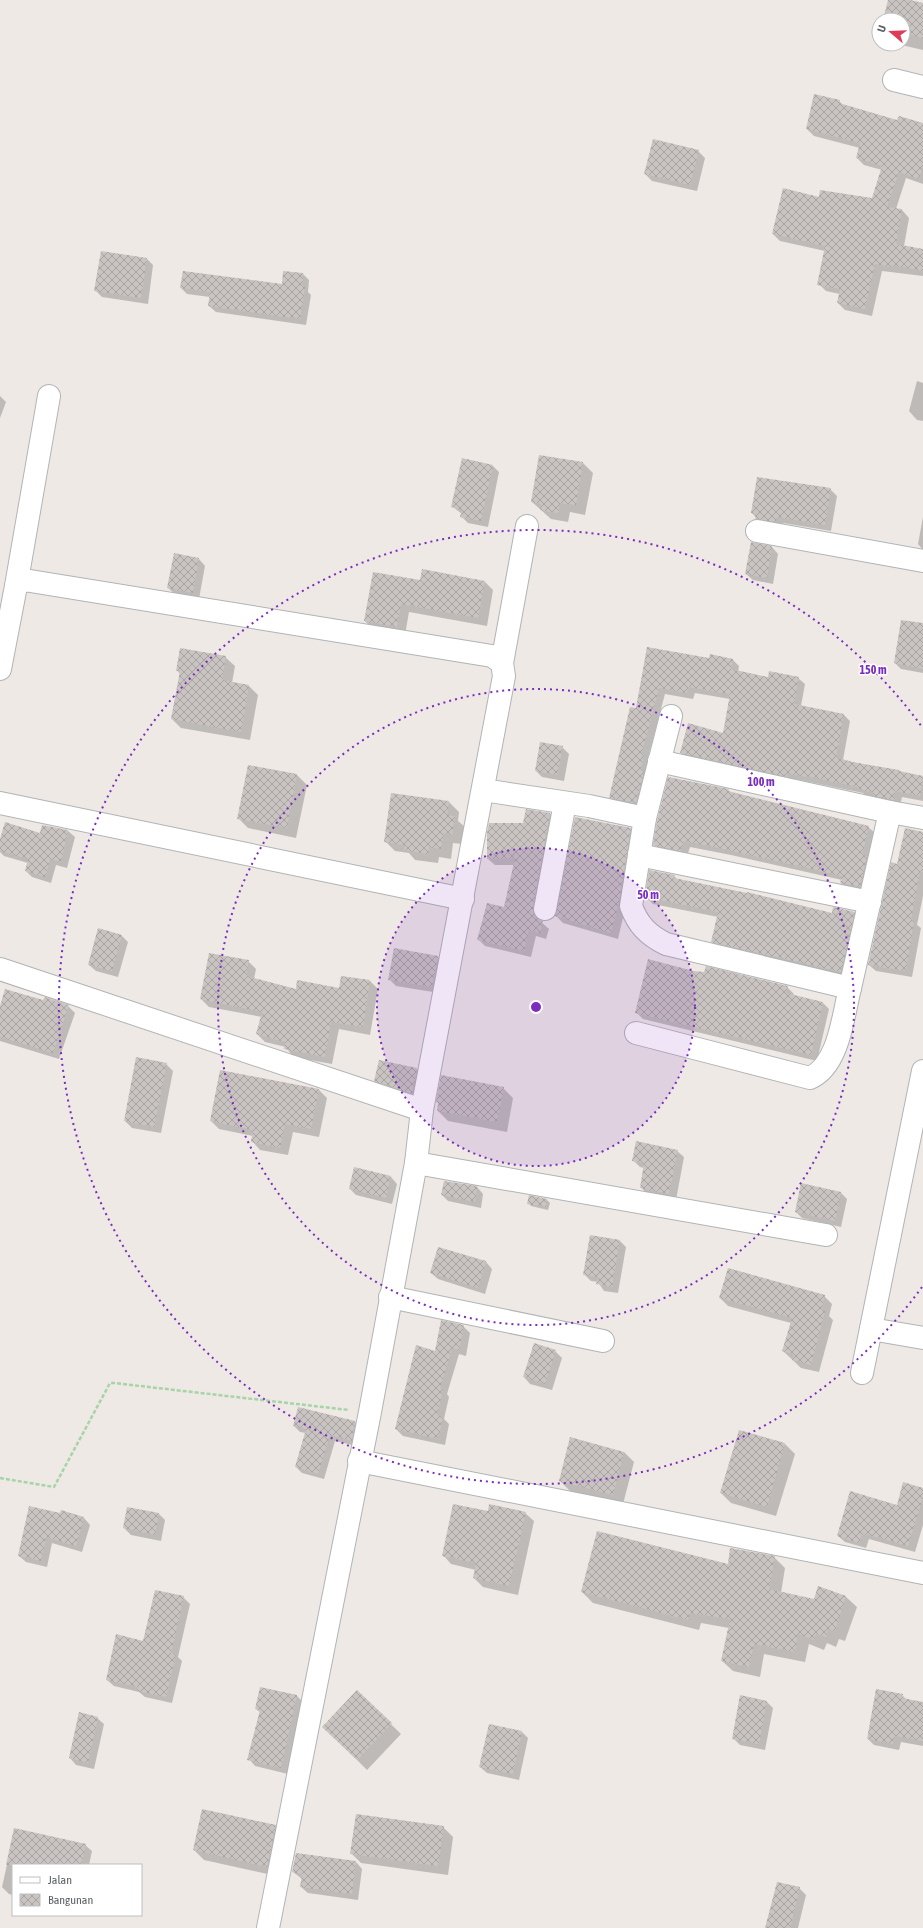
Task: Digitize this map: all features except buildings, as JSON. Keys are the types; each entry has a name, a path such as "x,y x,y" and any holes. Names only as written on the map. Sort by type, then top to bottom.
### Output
{"street":[{"path":"894,80 923,86"},
{"path":"0,668 16,586 49,396"},
{"path":"268,1928 359,1461 370,1412 390,1297 416,1163 422,1110 504,676 502,663 527,526"},
{"path":"757,531 923,560"},
{"path":"16,586 24,580 492,656 502,663"},
{"path":"671,716 645,818 631,906 636,919 651,936 666,944 850,988"},
{"path":"659,761 923,818"},
{"path":"483,790 645,818"},
{"path":"0,803 463,899"},
{"path":"545,909 565,803"},
{"path":"636,1033 810,1078 820,1074 826,1067 839,1035 890,812"},
{"path":"639,855 870,902"},
{"path":"0,969 422,1110"},
{"path":"862,1372 923,1071"},
{"path":"416,1163 826,1235"},
{"path":"390,1297 603,1341"},
{"path":"871,1329 923,1338"},
{"path":"359,1461 923,1573"}],"path":[{"path":"0,1478 54,1488 110,1383 370,1412"}]}
